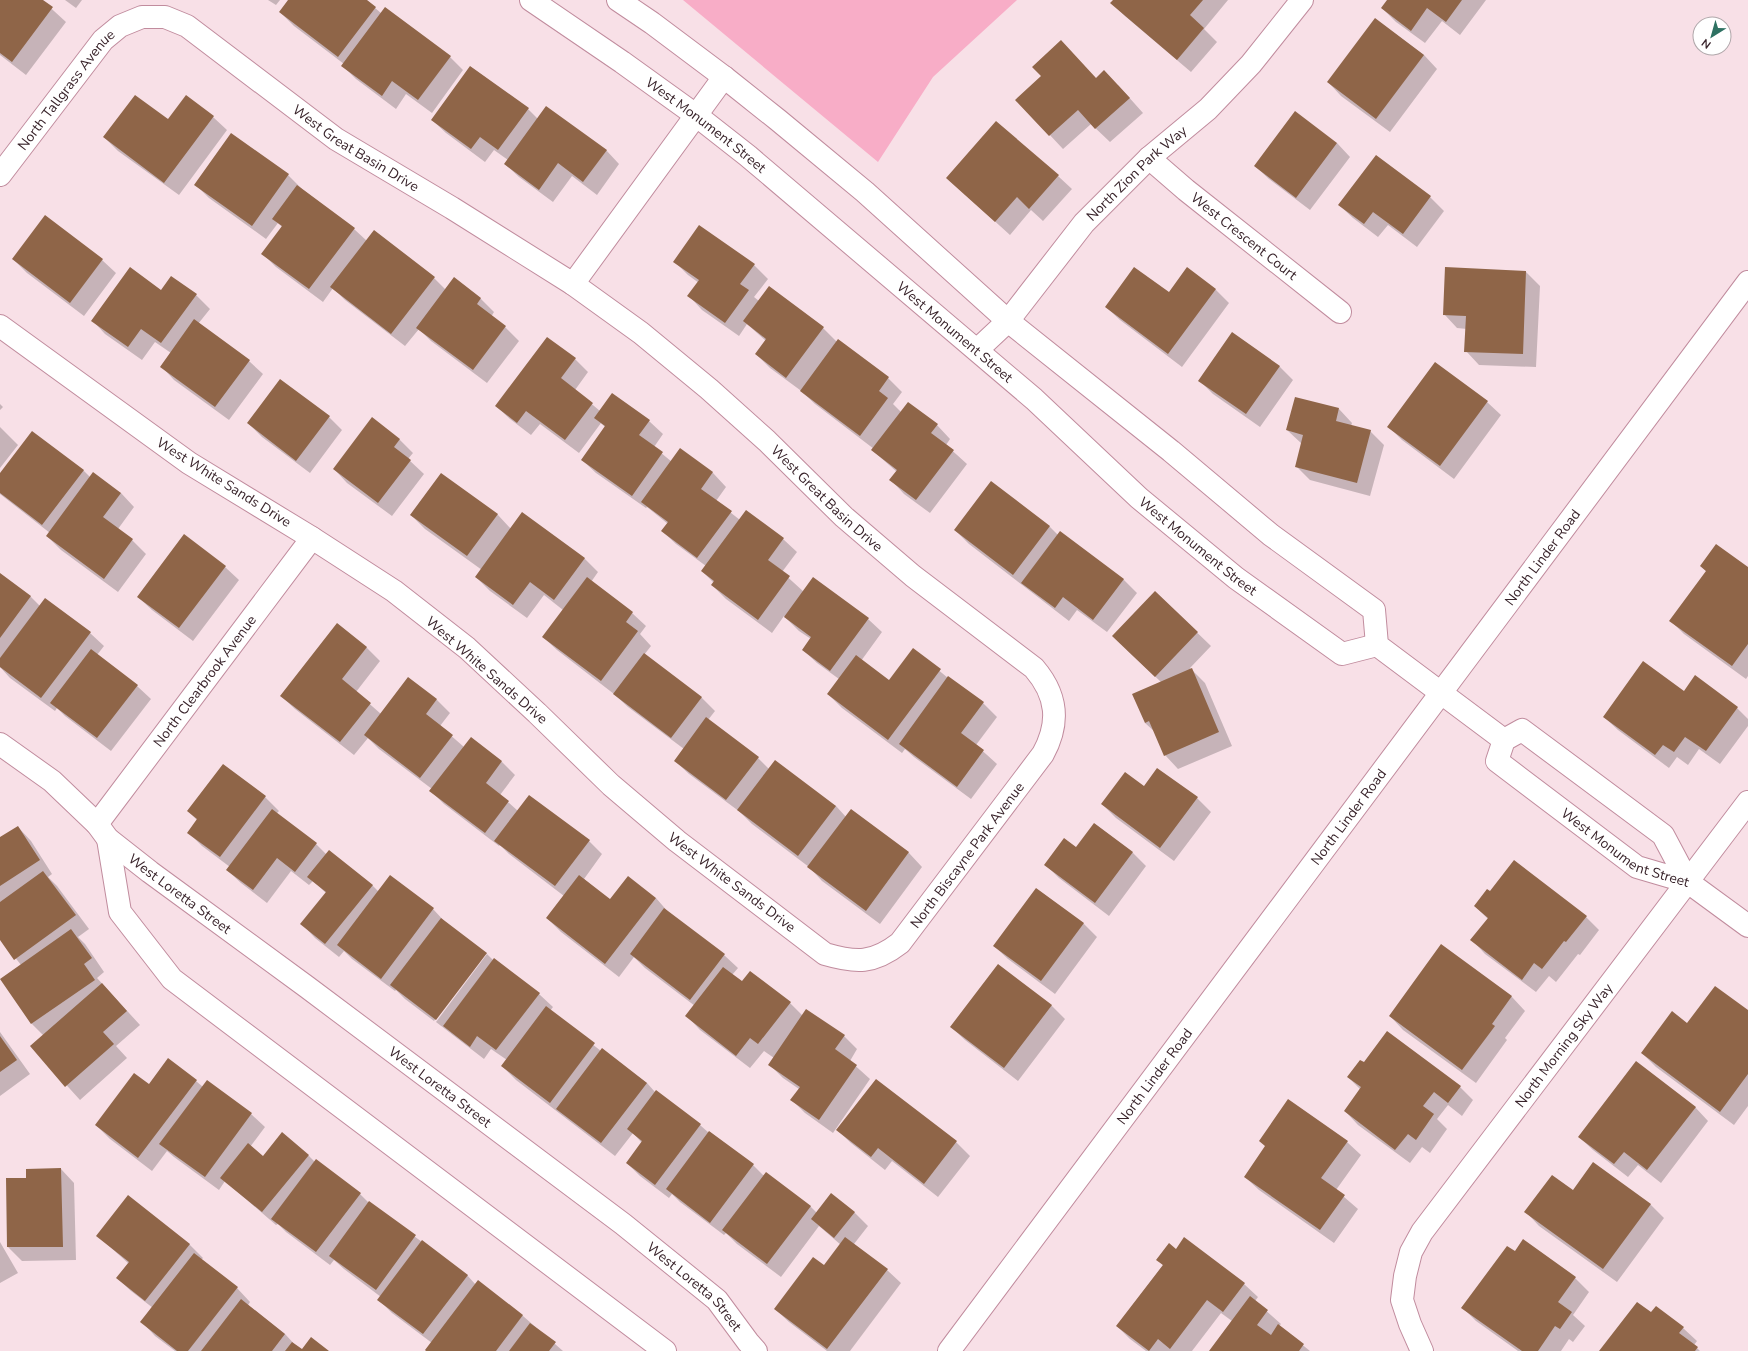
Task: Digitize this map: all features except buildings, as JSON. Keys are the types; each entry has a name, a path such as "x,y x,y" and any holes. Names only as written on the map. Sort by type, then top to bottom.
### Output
{"street":[{"name":"West Monument Street","path":"531,0 622,62 697,116 748,156 1034,399 1139,498 1236,578 1342,654 1376,645"},
{"path":"618,0 652,23 724,77 865,192 1008,321 1171,451 1271,535 1374,610 1376,645 1440,694 1504,740"},
{"name":"North Zion Park Way","path":"977,350 1008,321 1084,223 1150,158 1208,109 1251,64 1302,0"},
{"name":"West Great Basin Drive","path":"142,18 165,17 187,26 336,139 452,208 573,284 641,333 709,388 768,441 844,517 913,576 1034,668 1043,679 1050,693 1054,708 1054,728"},
{"name":"North Tallgrass Avenue","path":"0,175 102,40 120,26 142,18"},
{"path":"573,284 724,77"},
{"name":"West Crescent Court","path":"1150,158 1186,190 1340,312"},
{"name":"North Linder Road","path":"949,1351 1748,282"},
{"name":"West White Sands Drive","path":"0,326 189,463 312,538 394,591 467,648 538,712 611,785 677,841 825,954 848,960 860,960"},
{"name":"North Clearbrook Avenue","path":"102,832 312,538"},
{"name":"North Biscayne Park Avenue","path":"860,960 869,959 891,951 900,943 1043,754 1050,742 1054,728"},
{"name":"West Monument Street","path":"1522,730 1663,835 1688,882 1637,867 1497,761 1504,740 1522,730"},
{"name":"West Loretta Street","path":"0,744 52,781 102,832 623,1224 717,1300 756,1351"},
{"name":"North Morning Sky Way","path":"1422,1351 1410,1324 1402,1300 1404,1276 1411,1252 1422,1232 1748,802"},
{"name":"West Loretta Street","path":"102,832 120,912 172,979 665,1351"},
{"path":"1688,882 1748,926"}],"shaded area":[{"path":"683,0 1017,0 933,77 878,162"}]}
